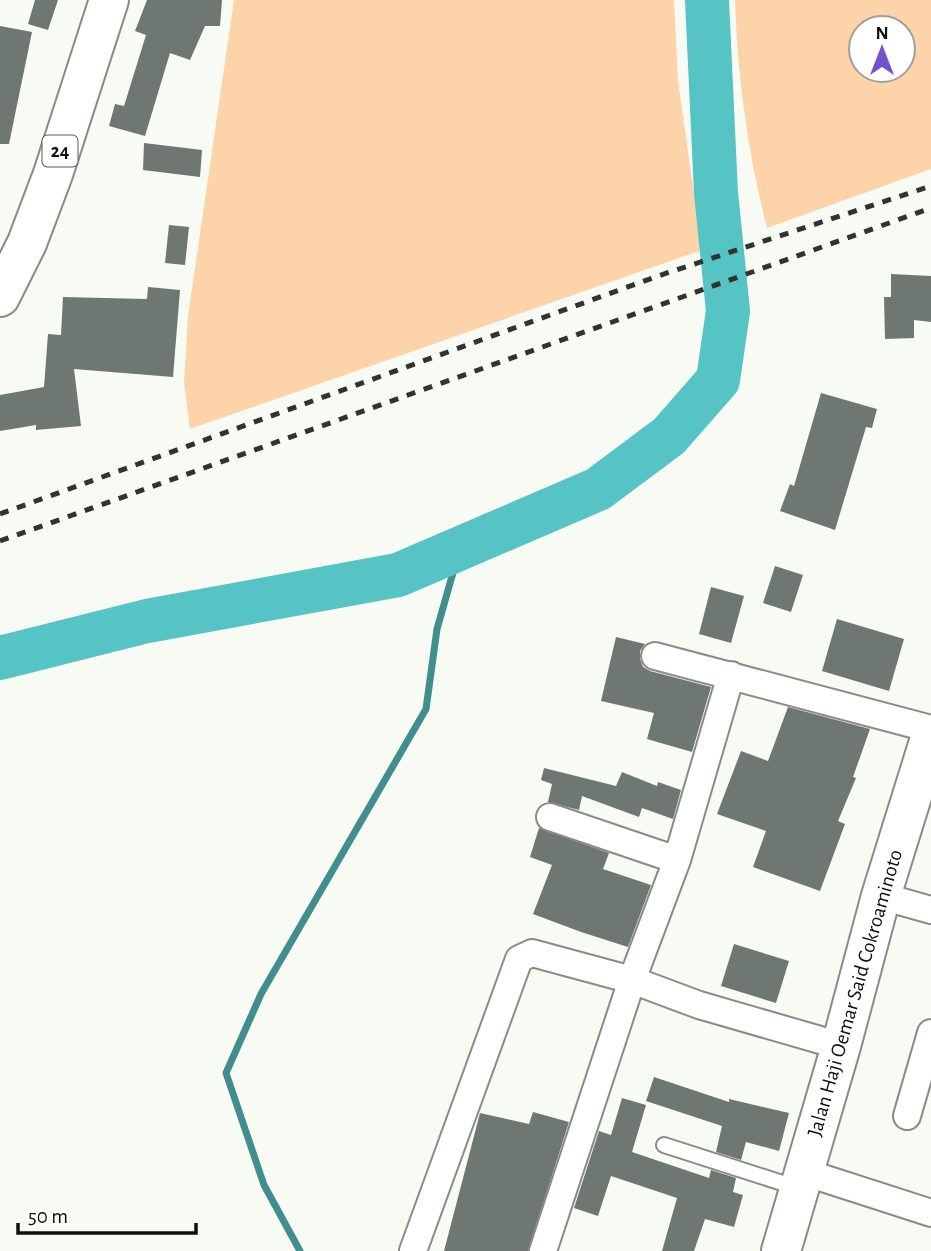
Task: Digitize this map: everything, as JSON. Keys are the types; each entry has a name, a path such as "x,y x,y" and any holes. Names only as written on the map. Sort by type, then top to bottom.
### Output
{"main road":[{"name":"24","path":"0,297 27,243 53,174 109,0"},
{"name":"Jalan Haji Oemar Said Cokroaminoto","path":"780,1251 841,1046 881,895 923,790 931,735"}],"street":[{"path":"655,656 931,729"},
{"path":"543,1251 632,980 677,860 730,676"},
{"path":"550,817 677,860"},
{"path":"881,895 931,911"},
{"path":"413,1251 519,959 532,953 632,980 699,1005 841,1046"},
{"path":"907,1116 930,1039"},
{"path":"801,1180 931,1213"}],"lane":[{"path":"664,1145 801,1180"}],"shaded area":[{"path":"234,0 674,0 678,81 702,250 190,429 184,383 188,316"},
{"path":"735,0 931,0 931,169 767,228 754,172 738,57"}],"building":[{"path":"35,0 58,0 48,30 28,24"},
{"path":"147,0 222,0 220,26 205,26 190,60 170,53 145,136 109,126 115,104 124,106 146,35 135,31"},
{"path":"0,26 32,32 9,144 0,144"},
{"path":"144,143 202,150 200,177 143,170"},
{"path":"169,225 189,227 185,265 165,263"},
{"path":"891,274 931,276 931,322 914,320 914,338 885,339 884,297 891,297"},
{"path":"148,287 180,290 173,377 74,369 81,426 36,430 36,425 0,431 0,395 44,387 48,334 61,335 63,297 147,299"},
{"path":"821,393 877,409 872,428 866,427 835,530 780,511 790,484 794,486"},
{"path":"775,566 803,575 791,612 763,603"},
{"path":"711,587 744,596 731,643 699,634"},
{"path":"837,619 904,639 889,691 822,671"},
{"path":"616,637 645,644 640,651 640,659 643,667 650,671 711,687 692,752 647,739 654,713 601,701"},
{"path":"788,707 870,729 853,777 856,778 838,821 845,824 820,891 753,867 766,831 717,814 741,751 768,761"},
{"path":"544,768 616,786 622,772 657,786 658,782 681,790 673,819 642,808 639,817 582,796 579,810 548,802 552,784 541,780"},
{"path":"539,828 609,853 603,869 651,885 628,947 533,914 552,865 530,857"},
{"path":"734,944 789,961 776,1003 721,986"},
{"path":"654,1077 729,1102 729,1099 789,1113 779,1151 746,1142 741,1160 716,1152 722,1126 646,1101"},
{"path":"622,1098 646,1105 632,1152 709,1178 711,1170 736,1178 733,1192 743,1195 734,1227 705,1219 694,1251 662,1251 677,1198 611,1176 598,1216 574,1208 599,1131 611,1135"},
{"path":"533,1112 569,1122 528,1251 444,1251 480,1113 529,1124"}],"waterway":[{"path":"0,658 147,621 398,575 598,489 669,436 718,380 728,311 716,193 707,0"},
{"path":"300,1251 264,1185 226,1073 261,994 426,709 437,629 460,548"}],"railway":[{"path":"0,514 658,276 931,186"},
{"path":"0,541 931,208"}]}
